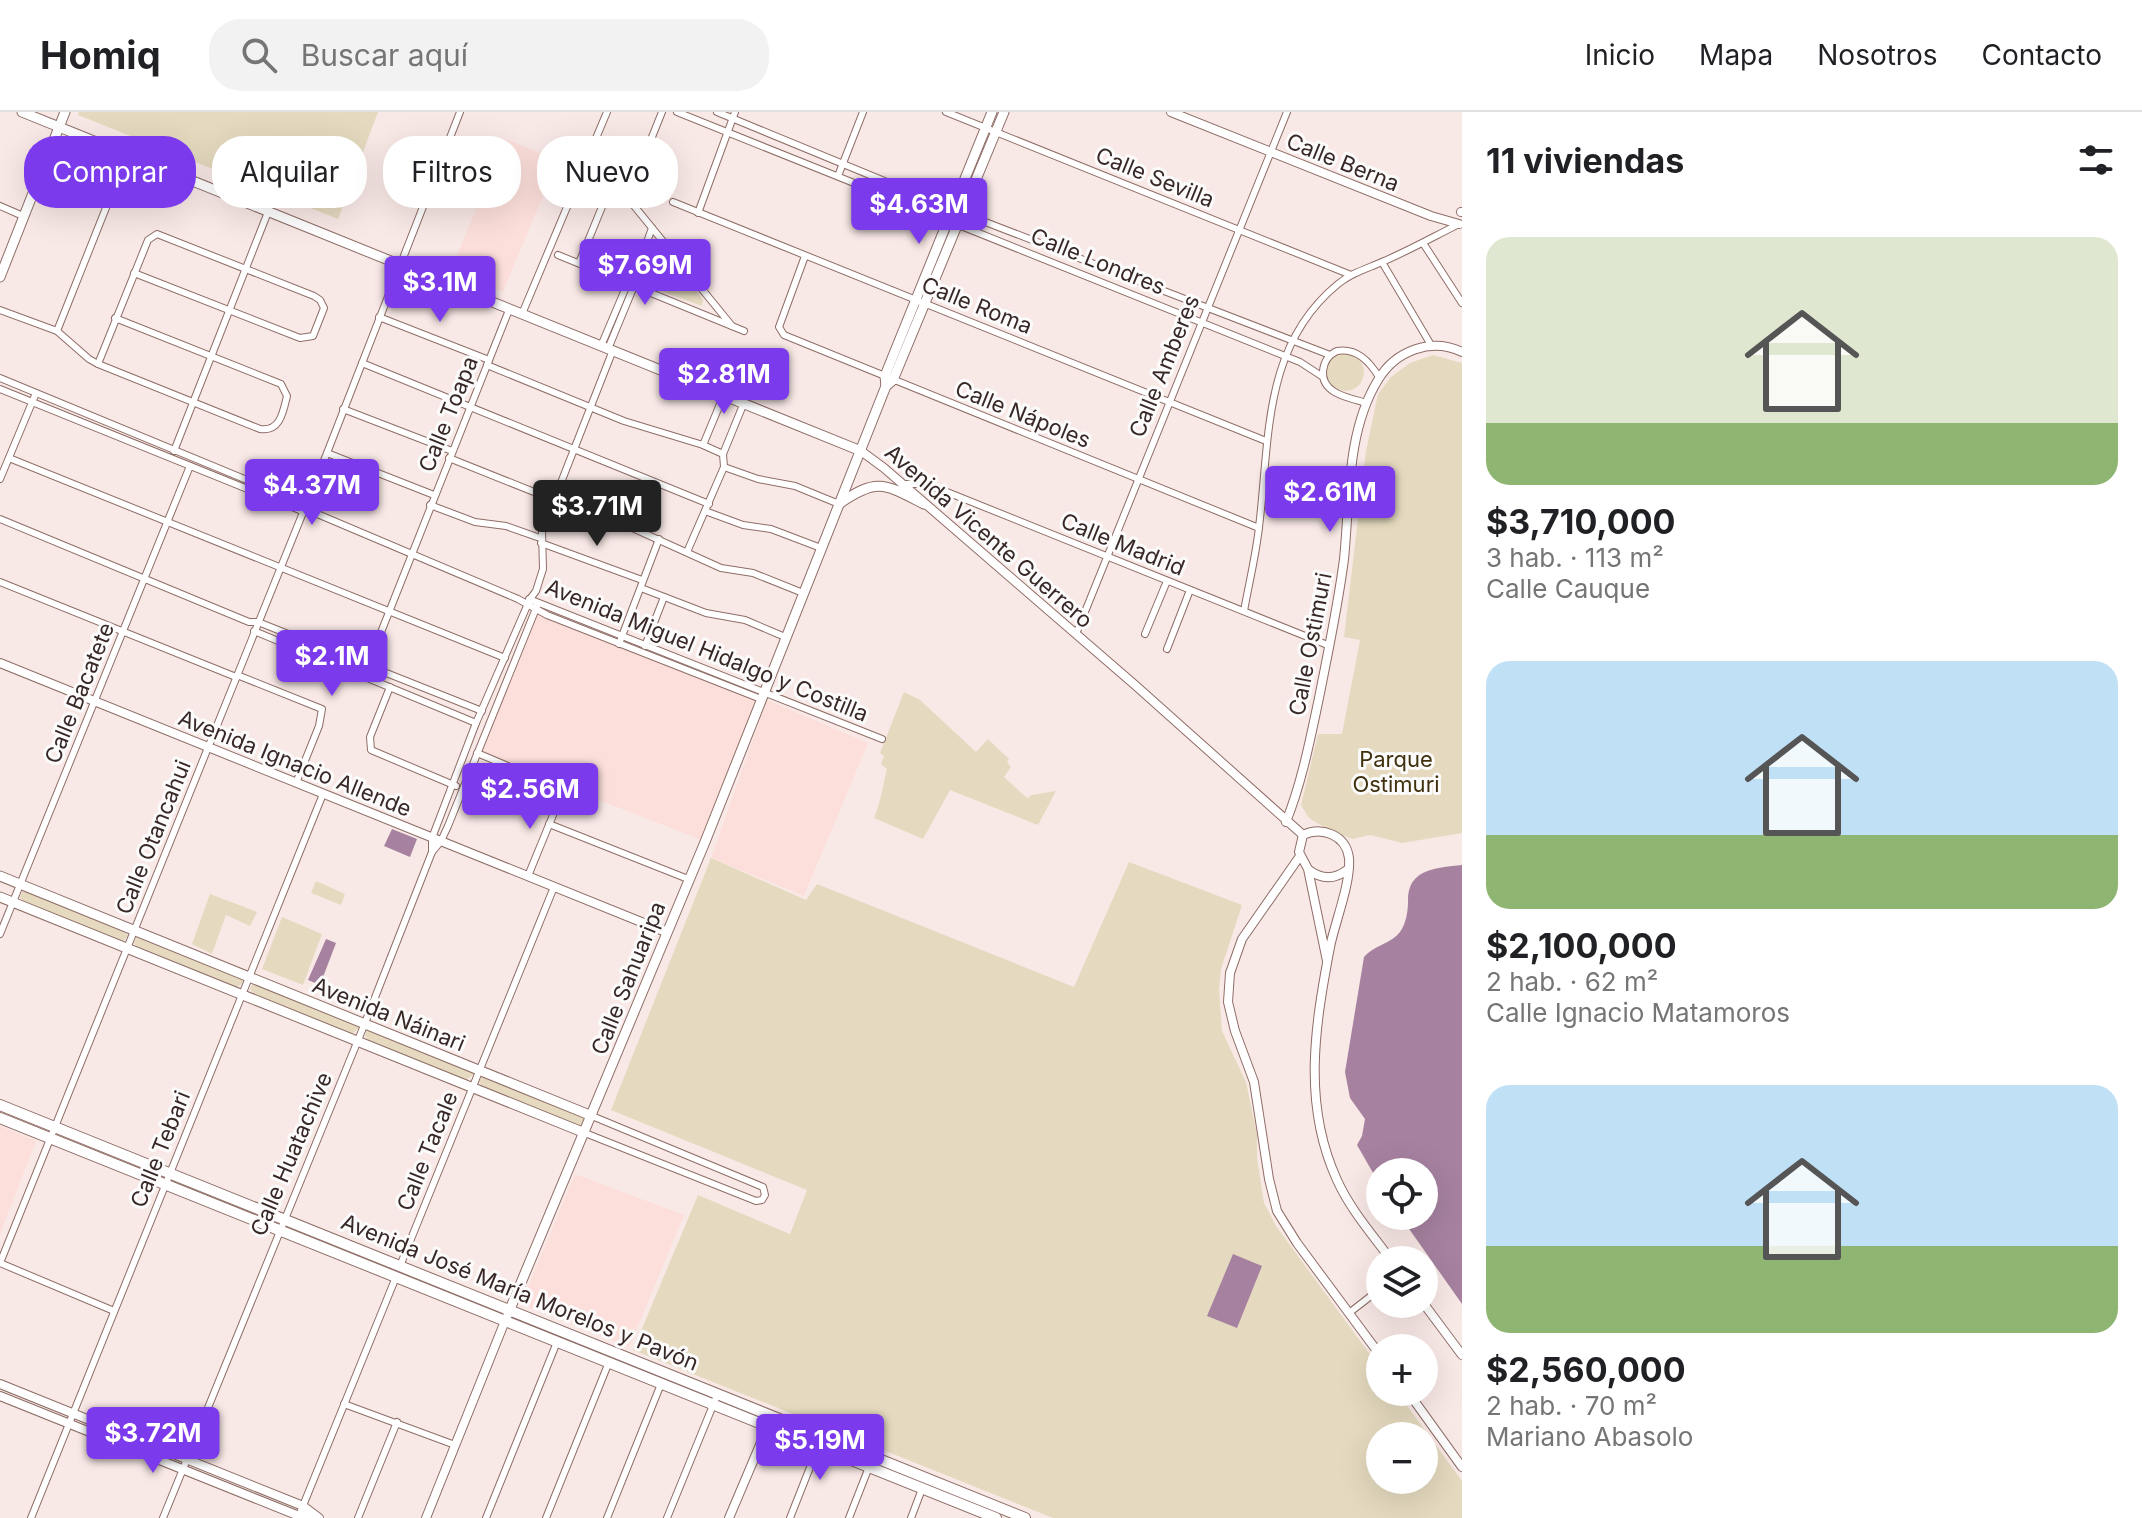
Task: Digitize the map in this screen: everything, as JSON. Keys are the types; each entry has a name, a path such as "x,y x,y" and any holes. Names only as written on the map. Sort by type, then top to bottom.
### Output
{"main road":[{"name":"Avenida Vicente Guerrero","path":"22,112 79,136"},
{"path":"0,277 65,112"},
{"path":"990,130 992,112"},
{"path":"990,130 1004,112"},
{"name":"Calle Sahuaripa","path":"505,1321 592,1116 990,130"},
{"name":"Avenida Vicente Guerrero","path":"196,183 861,451"},
{"path":"839,504 862,489 874,486 890,487 924,504"},
{"name":"Avenida Náinari","path":"0,876 592,1116"},
{"name":"Avenida Náinari","path":"0,897 585,1133"},
{"name":"Avenida José María Morelos y Pavón","path":"0,1105 823,1435 996,1518"},
{"name":"Avenida José María Morelos y Pavón","path":"0,1118 869,1467 925,1483"},
{"name":"Avenida José María Morelos y Pavón","path":"976,1509 1025,1518"}],"street":[{"name":"Calle Otancahui","path":"0,1263 327,453 460,112"},
{"path":"522,314 607,112"},
{"path":"652,136 662,112"},
{"name":"Calle Londres","path":"677,112 1309,366 1340,396 1367,403"},
{"name":"Calle Londres","path":"717,112 734,115 957,210 1291,342 1330,355 1342,350 1357,353 1379,377"},
{"path":"838,176 863,112"},
{"name":"Calle Sevilla","path":"946,112 1351,275"},
{"name":"Calle Berna","path":"1171,112 1457,224"},
{"name":"Calle Amberes","path":"1076,634 1287,112"},
{"path":"698,213 734,115"},
{"name":"Calle Roma","path":"678,204 1266,441"},
{"path":"0,206 23,216"},
{"path":"57,331 106,208"},
{"path":"579,263 602,208"},
{"path":"636,208 732,326"},
{"path":"1244,611 1259,528 1271,402 1291,342 1323,298 1351,275 1457,224 1462,211"},
{"path":"171,458 268,212"},
{"path":"607,348 634,286 652,228"},
{"path":"98,364 115,318 134,273 148,240 153,235 161,234 246,267 318,298 324,308 313,336 303,339 134,273"},
{"path":"1423,243 1462,303"},
{"path":"558,255 744,331"},
{"name":"Calle Nápoles","path":"805,256 779,327 787,337 888,381 1259,528"},
{"path":"1382,262 1431,345 1462,352"},
{"path":"538,606 536,591 543,569 541,540 591,407 626,283 635,275"},
{"path":"0,310 57,331 98,364 266,430 274,429 287,396 281,384 115,318"},
{"name":"Calle Toapa","path":"368,665 509,310"},
{"path":"379,317 624,421 723,454"},
{"name":"Calle Ostimuri","path":"1286,822 1303,771 1330,646 1355,450 1367,403 1379,377 1393,361 1431,345"},
{"path":"1323,377 1330,355"},
{"path":"362,363 574,448 743,525 771,529 821,548"},
{"name":"Avenida Miguel Hidalgo y Costilla","path":"0,378 529,602 619,644 882,739"},
{"name":"Avenida Miguel Hidalgo y Costilla","path":"0,389 190,466 304,508"},
{"path":"0,479 36,393"},
{"path":"703,445 723,397"},
{"path":"687,552 724,467 723,454 743,405"},
{"path":"343,409 659,539 721,568 753,573 803,593"},
{"name":"Avenida Vicente Guerrero","path":"861,451 1076,634 1286,822 1303,835 1320,831 1336,837 1347,851 1348,869"},
{"path":"327,453 434,495"},
{"path":"9,458 505,658"},
{"name":"Calle Bacatete","path":"0,934 190,466"},
{"path":"724,467 758,479 795,486 839,504"},
{"name":"Calle Madrid","path":"901,484 922,484 942,490 1330,646"},
{"path":"430,505 475,522 506,526 642,580"},
{"path":"0,519 249,622 258,622 482,711"},
{"path":"619,644 659,539"},
{"path":"1145,634 1167,581"},
{"path":"0,582 322,709 319,726 296,783"},
{"path":"641,588 706,613 745,620 785,637"},
{"path":"1167,649 1190,590"},
{"name":"Calle Huatachive","path":"437,840 452,785 476,723 536,591"},
{"path":"643,653 664,597"},
{"name":"Avenida Miguel Hidalgo y Costilla","path":"538,606 623,635 762,696"},
{"name":"Calle Huatachive","path":"163,1518 432,852 462,789 538,606"},
{"path":"249,622 255,632 476,723"},
{"name":"Avenida Ignacio Allende","path":"0,663 666,932"},
{"path":"390,687 370,737 371,750 462,789"},
{"path":"477,753 560,788 560,798 528,876"},
{"name":"Calle Tebari","path":"31,1518 323,794"},
{"path":"549,824 688,879"},
{"path":"1303,835 1299,843 1300,856 1308,869 1327,961"},
{"path":"1300,856 1250,927 1237,951 1230,973 1228,1002 1254,1082 1277,1211 1366,1336"},
{"path":"1308,869 1328,877 1348,869"},
{"path":"1348,869 1327,961 1313,1071 1320,1134 1337,1181 1381,1246"},
{"name":"Calle Tacale","path":"298,1517 554,887"},
{"name":"Avenida Náinari","path":"585,1133 756,1201 763,1197 763,1187 592,1116"},
{"path":"0,1263 114,1311"},
{"path":"1349,1313 1366,1300"},
{"path":"1434,1318 1462,1355"},
{"name":"Calle Sahuaripa","path":"426,1518 505,1321"},
{"path":"486,1518 557,1342"},
{"path":"546,1518 613,1351"},
{"path":"0,1384 303,1506 316,1516"},
{"path":"607,1518 661,1384"},
{"path":"667,1518 718,1393"},
{"path":"0,1396 298,1517 316,1516"},
{"path":"344,1404 455,1445"},
{"path":"1418,1406 1462,1467"},
{"path":"358,1518 397,1422"},
{"path":"729,1518 768,1426"},
{"path":"790,1518 823,1435"},
{"path":"849,1518 869,1467"},
{"path":"911,1518 925,1483"}],"shaded area":[{"path":"521,145 537,152 538,208 503,292 451,270 477,208 521,208"},
{"path":"530,605 750,698 763,693 704,841 481,754 535,621"},
{"path":"767,700 868,743 804,896 711,858"},
{"path":"392,829 417,839 410,857 384,846"},
{"path":"1462,865 1462,1304 1438,1270 1438,1246 1421,1246 1410,1230 1438,1230 1438,1158 1366,1158 1366,1161 1357,1145 1365,1119 1350,1098 1345,1072 1364,957 1400,932 1412,882 1434,869"},
{"path":"326,939 336,943 320,985 308,980"},
{"path":"0,1126 36,1141 0,1234"},
{"path":"575,1174 684,1215 629,1347 521,1304"},
{"path":"1233,1254 1262,1266 1237,1328 1207,1316"}],"green space":[{"path":"79,112 378,112 367,141 367,136 212,136 212,169 196,162 196,136 130,136 78,115"},
{"path":"310,208 342,208 338,219"},
{"path":"657,241 703,300 702,306 641,284"},
{"path":"1345,353 1359,358 1364,372 1359,386 1345,391 1331,386 1326,372 1331,358"},
{"name":"Parque Ostimuri","path":"1433,355 1462,363 1462,833 1402,843 1370,835 1353,839 1332,832 1309,818 1301,805 1318,734 1342,734 1360,640 1344,637 1366,451 1378,394 1391,377 1410,363"},
{"path":"904,692 920,700 976,752 988,739 1009,759 1007,762 1011,767 1004,777 1027,798 1056,791 1038,825 950,790 923,839 874,818 887,769 881,764 884,756 880,753"},
{"path":"711,858 806,900 817,884 1074,987 1129,862 1242,905 1221,969 1222,1031 1246,1082 1257,1135 1264,1203 1276,1226 1366,1349 1366,1406 1407,1406 1419,1422 1366,1422 1366,1494 1438,1494 1438,1448 1462,1481 1462,1518 1053,1518 633,1350 698,1195 790,1234 807,1190 611,1110"},
{"path":"316,881 345,894 341,905 311,893"},
{"path":"26,891 123,930 129,936 122,942 24,903 20,897"},
{"path":"210,894 257,912 250,926 226,915 212,954 192,944"},
{"path":"282,917 322,934 303,985 262,969"},
{"path":"141,936 244,982 236,988 138,949 134,943"},
{"path":"253,983 359,1028 352,1034 343,1032 254,995 250,989"},
{"path":"371,1029 474,1074 466,1080 458,1078 369,1041 365,1036"},
{"path":"485,1076 587,1118 586,1125 581,1127 483,1088 479,1082"}]}
